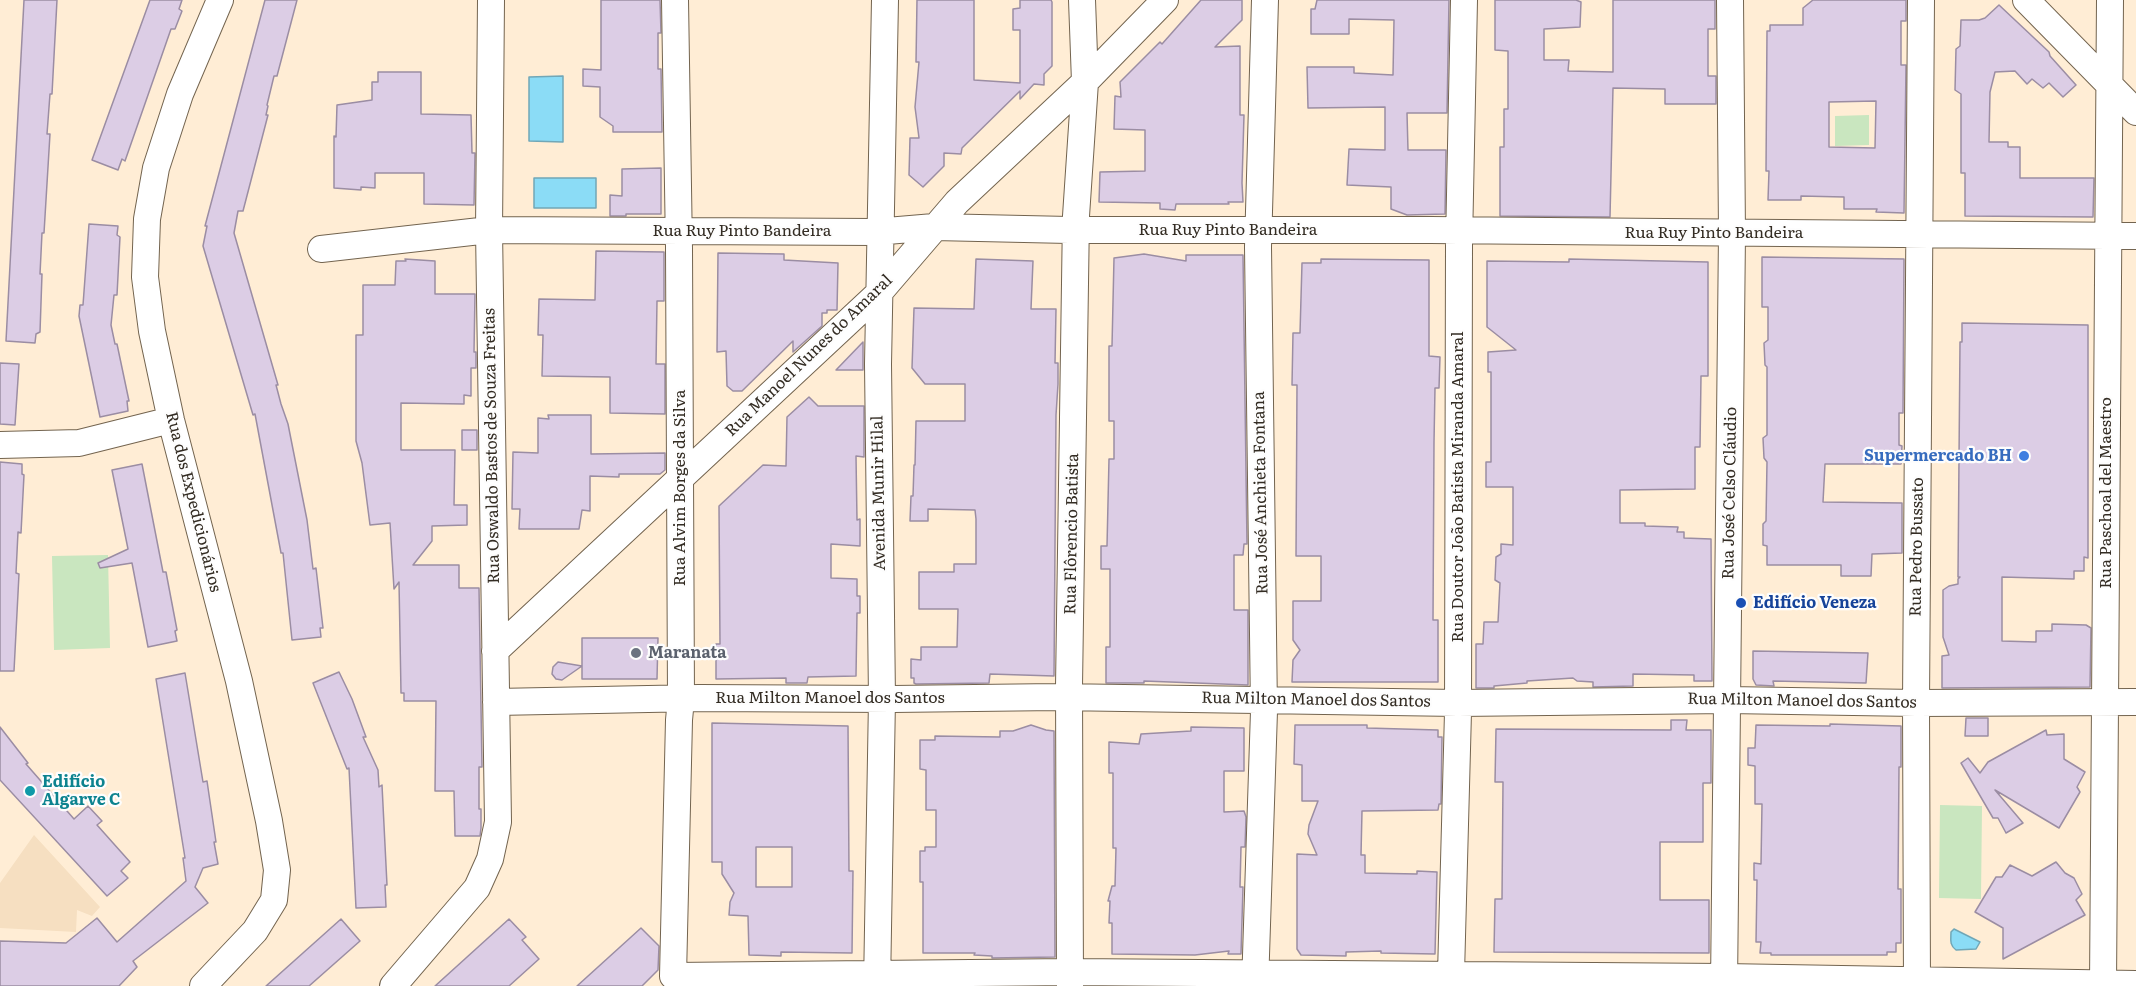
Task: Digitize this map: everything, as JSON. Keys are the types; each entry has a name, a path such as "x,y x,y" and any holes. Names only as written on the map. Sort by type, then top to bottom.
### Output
{"street":[{"name":"Rua dos Expedicionários","path":"203,986 255,931 274,900 277,870 269,821 239,681 171,420 152,331 145,277 147,219 156,168 180,94 220,0"},
{"name":"Rua Oswaldo Bastos de Souza Freitas","path":"393,986 477,888 490,859 498,822 489,230 491,0"},
{"name":"Rua Alvim Borges da Silva","path":"668,981 681,699 681,478 675,0"},
{"name":"Avenida Munir Hilal","path":"877,980 882,699 878,294 885,0"},
{"name":"Rua Flôrencio Batista","path":"1070,979 1070,697 1077,230 1085,82 1082,0"},
{"name":"Rua Manoel Nunes do Amaral","path":"495,651 878,294 965,194 1085,82 1165,0"},
{"name":"Rua José Anchieta Fontana","path":"1255,980 1263,699 1258,231 1265,0"},
{"name":"Rua Doutor João Batista Miranda Amaral","path":"1451,974 1458,703 1459,230 1464,0"},
{"name":"Rua José Celso Cláudio","path":"1724,981 1732,233 1730,0"},
{"name":"Rua Pedro Bussato","path":"1917,984 1916,703 1921,0"},
{"path":"2026,0 2136,112"},
{"name":"Rua Paschoal del Maestro","path":"2103,985 2110,0"},
{"name":"Rua Ruy Pinto Bandeira","path":"321,249 489,230 880,231 934,227 1077,230 1459,230 2136,236"},
{"path":"0,445 80,443 171,420"},
{"name":"Rua Milton Manoel dos Santos","path":"496,702 1070,697 1458,703 1728,700 1916,703 2136,702"},
{"path":"668,981 1255,980 1451,974 1917,984 2136,984"}],"shaded area":[{"path":"34,835 100,907 92,916 77,910 76,932 0,928 0,883"}],"green space":[{"path":"1869,115 1869,145 1835,146 1835,116"},
{"path":"108,555 110,648 54,650 52,556"},
{"path":"1940,805 1982,806 1981,899 1939,898"}],"water":[{"path":"563,76 563,142 529,141 529,77"},
{"path":"534,178 596,178 596,208 534,208"},
{"path":"1954,929 1980,942 1976,949 1956,950 1951,944 1951,932"}],"building":[{"path":"24,0 57,0 52,94 50,94 47,134 50,134 44,233 42,233 40,332 36,334 35,343 6,341"},
{"path":"150,0 182,0 179,9 182,11 175,29 171,29 125,161 122,159 118,170 92,160"},
{"path":"265,0 297,0 277,76 274,76 267,105 266,115 268,115 243,211 238,211 234,233 288,424 307,520 313,569 316,568 323,628 320,628 321,637 292,640 283,553 281,553 255,414 253,415 203,246 207,226 205,226"},
{"path":"601,0 660,0 661,33 658,33 658,69 661,69 662,132 613,132 613,126 600,117 600,87 583,86 583,69 601,70"},
{"path":"917,0 974,0 974,80 1020,83 1020,30 1013,30 1013,9 1020,8 1020,0 1051,0 1052,2 1052,66 1044,74 1044,85 1034,84 1020,99 1020,91 962,148 961,154 944,153 944,166 923,187 909,175 910,138 919,138 915,107 919,62 916,62"},
{"path":"1201,0 1242,0 1242,20 1215,47 1240,46 1240,115 1244,115 1243,202 1176,204 1175,210 1160,209 1160,203 1099,202 1100,172 1145,171 1145,130 1114,129 1115,96 1121,97 1120,82 1160,42 1162,44"},
{"path":"1317,0 1449,0 1447,113 1407,113 1408,150 1446,150 1445,214 1407,215 1391,209 1391,187 1347,185 1349,149 1385,150 1385,107 1308,108 1307,67 1354,67 1354,73 1393,75 1394,20 1349,19 1349,34 1311,34 1311,9 1315,9"},
{"path":"1495,0 1576,0 1581,2 1580,27 1544,29 1544,60 1569,60 1568,71 1613,72 1613,0 1715,0 1715,29 1708,29 1708,76 1716,76 1716,104 1665,104 1665,89 1613,88 1610,217 1500,216 1500,147 1504,147 1504,109 1508,109 1508,51 1495,50"},
{"path":"1813,0 1906,0 1906,21 1901,21 1901,65 1906,65 1904,213 1876,212 1877,209 1844,209 1844,197 1801,196 1801,200 1768,200 1769,171 1766,171 1767,31 1770,31 1770,25 1803,25 1803,8","holes":["1876,101 1875,148 1829,147 1829,102"]},
{"path":"1999,5 2049,52 2076,85 2063,97 2049,83 2043,88 2032,79 2027,84 2015,71 1995,72 1990,92 1989,142 2008,142 2008,147 2020,147 2020,178 2094,178 2093,217 1965,216 1965,173 1961,173 1961,94 1955,90 1956,49 1960,46 1961,20 1985,18"},
{"path":"378,72 421,72 421,114 471,115 472,153 475,153 474,205 424,204 424,173 375,173 375,188 361,187 361,190 334,188 334,136 336,137 337,105 372,100 372,82 378,82"},
{"path":"661,168 661,214 610,216 610,195 622,196 622,169"},
{"path":"89,224 118,226 117,235 120,237 117,295 114,295 111,325 129,401 127,401 128,411 100,417 79,316 80,305 83,305"},
{"path":"596,251 664,252 664,301 657,301 656,364 665,364 665,414 610,413 610,377 542,376 543,335 538,335 539,299 595,300"},
{"path":"718,253 784,254 784,260 838,263 837,310 827,310 827,313 822,313 822,326 793,352 793,341 742,391 733,391 727,386 726,351 717,352"},
{"path":"1144,254 1186,261 1186,255 1243,255 1247,544 1244,544 1243,555 1234,555 1234,610 1248,610 1248,685 1144,681 1144,683 1106,683 1106,647 1110,647 1110,569 1101,569 1101,546 1107,546 1109,459 1114,459 1114,421 1109,421 1109,346 1112,346 1114,258"},
{"path":"1762,257 1904,259 1903,413 1899,413 1901,464 1825,464 1823,502 1902,503 1902,553 1872,554 1871,576 1841,576 1841,565 1767,565 1767,546 1763,545 1763,524 1766,521 1767,462 1764,458 1763,438 1767,435 1767,367 1764,343 1768,340 1768,307 1762,307"},
{"path":"405,259 435,261 435,294 475,294 476,368 471,368 471,396 464,395 464,404 401,403 401,450 455,450 454,505 467,505 467,525 432,526 432,541 413,565 459,565 459,588 479,588 482,767 479,767 480,836 455,836 454,791 435,791 436,701 404,701 404,693 401,693 399,582 394,589 390,523 370,525 362,463 356,441 356,335 363,335 363,285 395,285 396,261 406,261"},
{"path":"976,259 1033,261 1031,309 1056,309 1055,363 1058,363 1058,384 1054,676 990,674 989,683 916,684 914,678 911,678 911,659 921,660 921,647 957,647 958,609 919,609 919,572 954,572 954,564 976,564 976,519 975,510 928,509 928,521 910,521 916,421 965,421 965,384 925,384 912,368 914,308 974,309"},
{"path":"1321,259 1429,260 1429,356 1440,357 1439,388 1435,388 1434,442 1433,620 1438,620 1438,682 1292,682 1293,660 1300,650 1293,640 1293,601 1321,601 1321,556 1296,556 1297,385 1292,385 1293,333 1300,333 1302,263 1321,263"},
{"path":"1569,259 1708,262 1708,376 1701,376 1700,447 1695,447 1695,489 1620,490 1620,523 1678,527 1677,532 1684,532 1684,538 1711,539 1712,681 1694,681 1694,675 1633,674 1633,686 1593,687 1593,682 1577,681 1573,678 1527,681 1527,683 1494,686 1494,688 1476,688 1476,644 1483,644 1484,622 1498,622 1500,583 1495,580 1496,557 1501,554 1501,544 1513,545 1513,487 1486,487 1486,462 1491,462 1491,372 1488,372 1488,352 1516,350 1487,327 1487,261 1569,262"},
{"name":"Supermercado BH","path":"1962,323 2088,325 2088,558 2084,557 2084,571 2074,571 2074,579 2002,577 2002,641 2036,642 2036,631 2052,631 2052,624 2086,625 2091,628 2090,687 1942,688 1942,656 1949,655 1943,637 1943,590 1958,584 1960,577 1958,577"},
{"path":"863,342 863,370 836,370"},
{"path":"0,363 19,364 15,425 0,424"},
{"path":"809,397 818,406 864,406 864,457 856,456 857,520 860,519 860,546 831,544 831,578 857,579 860,613 857,613 856,676 808,677 807,683 786,683 786,678 716,679 716,644 720,644 719,506 763,465 786,466 787,417"},
{"path":"548,415 591,415 591,454 665,453 665,470 660,474 619,474 619,477 590,476 590,511 582,510 579,529 519,529 520,509 512,509 513,452 538,453 538,418 549,419"},
{"path":"462,430 477,430 477,450 462,450"},
{"path":"0,462 22,464 24,475 21,533 18,532 16,573 19,574 14,671 0,671"},
{"path":"142,464 177,630 175,631 177,641 148,647 132,563 100,568 98,563 128,549 112,470"},
{"path":"582,638 658,638 657,679 582,679"},
{"path":"1753,651 1868,653 1866,683 1773,681 1774,686 1756,685 1753,679"},
{"path":"558,662 582,666 562,680 556,679 552,674 553,667"},
{"path":"339,672 352,699 366,737 363,737 378,770 379,787 382,785 386,907 356,908 349,768 347,769 313,683"},
{"path":"185,673 203,782 207,781 216,842 214,842 218,864 203,868 195,887 208,903 133,961 137,967 119,986 0,986 0,941 66,943 97,918 117,942 186,881 183,858 185,858 156,679"},
{"path":"1966,718 1988,718 1988,736 1965,736"},
{"path":"1671,720 1687,720 1686,730 1711,730 1711,783 1703,783 1703,842 1660,842 1660,900 1709,900 1709,953 1494,952 1495,899 1502,899 1503,782 1495,782 1496,729 1671,730"},
{"path":"712,723 848,726 849,871 853,871 852,953 781,952 781,956 749,955 748,916 729,915 730,902 734,893 722,874 722,862 712,862","holes":["756,847 792,847 792,887 756,887"]},
{"path":"1830,724 1901,726 1898,889 1901,889 1901,943 1896,943 1896,952 1887,952 1887,955 1771,955 1771,953 1760,953 1761,942 1756,942 1757,880 1754,880 1754,863 1761,864 1762,804 1755,804 1755,766 1748,765 1748,748 1755,748 1756,725 1830,726"},
{"path":"1031,725 1054,731 1055,957 992,958 992,956 974,955 975,953 923,953 923,882 920,882 920,851 925,851 925,847 936,847 936,810 926,810 926,770 920,769 920,740 935,740 935,736 1000,737 1000,731 1013,731"},
{"path":"1295,725 1367,725 1367,728 1438,730 1438,737 1442,737 1441,804 1438,810 1362,811 1361,855 1365,855 1365,873 1437,872 1435,954 1381,953 1381,951 1346,952 1346,956 1301,955 1297,949 1297,854 1317,855 1308,834 1318,801 1302,801 1302,765 1294,764"},
{"path":"0,727 28,763 26,764 74,819 88,806 102,821 97,825 130,862 121,871 128,878 107,896 0,780"},
{"path":"1191,727 1244,728 1244,771 1224,771 1224,812 1244,811 1246,817 1245,847 1241,847 1240,887 1243,887 1241,954 1228,954 1229,951 1195,955 1112,954 1112,923 1109,923 1110,901 1108,901 1112,886 1115,886 1116,848 1113,848 1113,773 1109,773 1109,742 1139,744 1141,734 1191,731"},
{"path":"2046,730 2047,735 2064,734 2064,759 2085,772 2077,787 2080,792 2059,828 1995,790 2023,823 2006,833 1998,818 1993,818 1961,763 1968,758 1980,773 1988,762"},
{"path":"2056,862 2065,873 2074,878 2082,894 2076,900 2085,915 2003,959 2003,928 1975,912 1996,877 2002,877 2010,865 2032,876"},
{"path":"341,919 360,941 309,986 266,986"},
{"path":"509,919 526,937 522,940 539,959 509,986 435,986"},
{"path":"641,928 659,946 658,970 642,986 577,986"}],"place":[{"name":"Supermercado BH","path":"2024,456"},
{"name":"Edifício Veneza","path":"1741,603"},
{"name":"Maranata","path":"636,653"},
{"name":"Edifício Algarve C","path":"30,791"}]}
